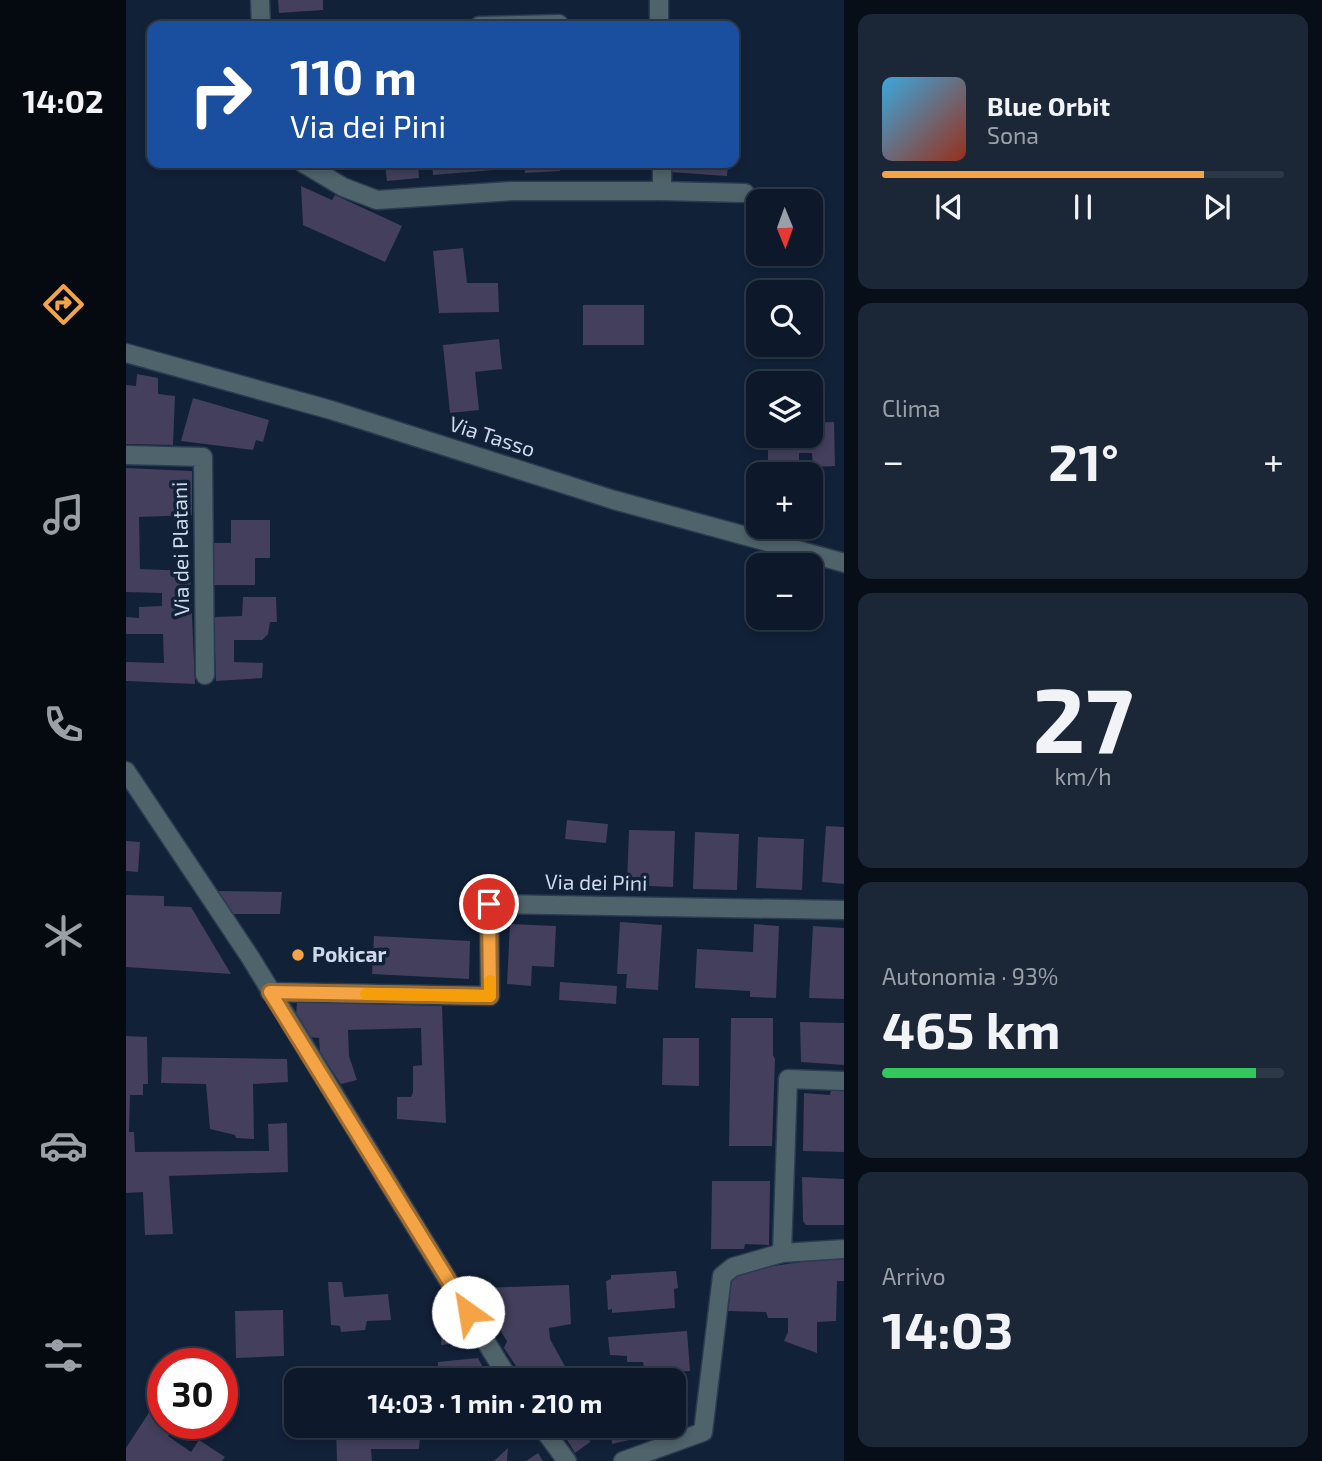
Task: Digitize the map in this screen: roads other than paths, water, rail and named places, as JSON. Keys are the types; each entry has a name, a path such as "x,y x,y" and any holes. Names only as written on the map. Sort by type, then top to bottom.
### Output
{"street":[{"path":"260,0 261,21"},
{"path":"659,0 659,21"},
{"path":"311,168 343,187 377,200 512,191 745,193"},
{"path":"662,168 663,191"},
{"name":"Via Tasso","path":"126,353 331,410 614,500 844,563"},
{"name":"Via dei Platani","path":"126,455 203,457 205,675"},
{"path":"126,771 250,957 502,1368"},
{"name":"Via dei Pini","path":"270,992 490,996 489,904 844,910"},
{"path":"782,1253 788,1079 844,1081"},
{"path":"623,1461 704,1432 722,1276 733,1267 782,1253 844,1249"},
{"path":"550,1438 567,1461"}],"place":[{"name":"Pokicar","path":"298,955"}]}
